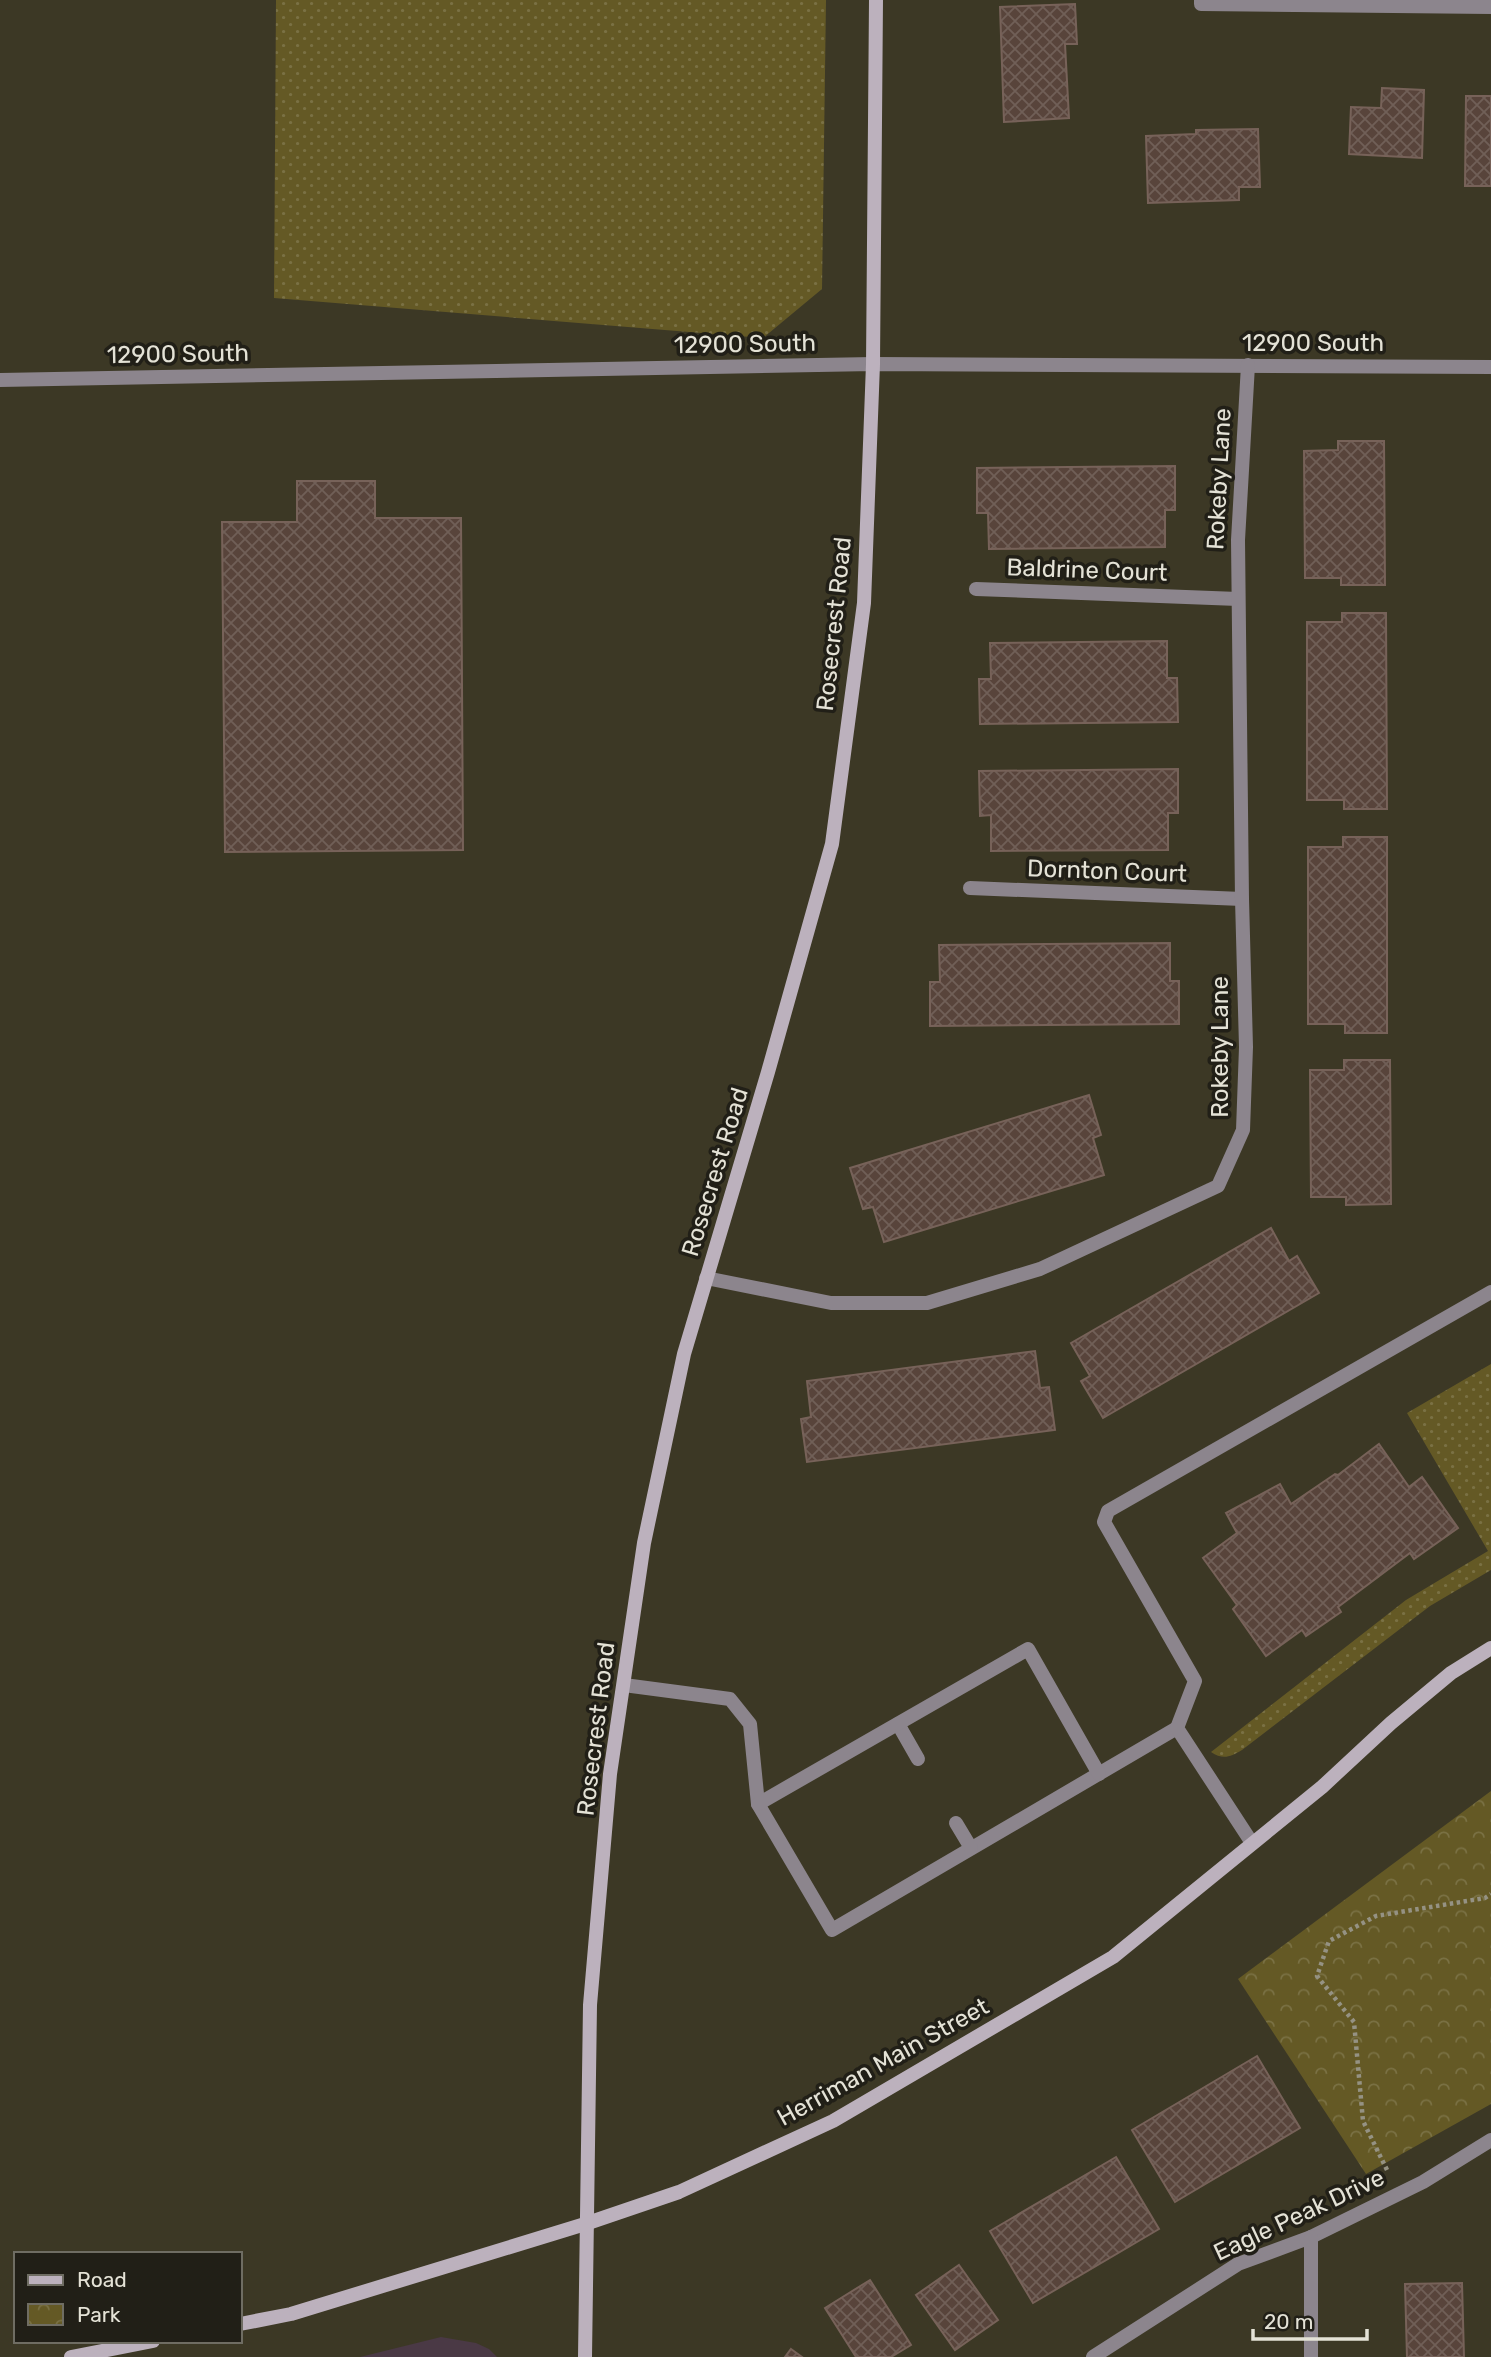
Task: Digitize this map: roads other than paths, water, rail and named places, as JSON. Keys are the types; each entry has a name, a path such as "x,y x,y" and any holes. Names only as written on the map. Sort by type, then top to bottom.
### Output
{"main road":[{"name":"Rosecrest Road","path":"585,2357 590,2005 610,1774 644,1543 684,1354 832,844 863,603 873,364 876,0"},
{"name":"Herriman Main Street","path":"242,2324 291,2314 585,2224 679,2192 833,2121 1113,1957 1322,1787 1391,1723 1451,1673 1491,1648"},
{"path":"71,2357 143,2343"}],"street":[{"path":"1201,2 1491,6"},
{"name":"12900 South","path":"0,380 873,364 1491,367"},
{"name":"Rokeby Lane","path":"706,1278 831,1303 927,1303 1040,1269 1218,1186 1243,1130 1246,1047 1238,540 1248,365"},
{"name":"Baldrine Court","path":"976,589 1238,599"},
{"name":"Dornton Court","path":"970,888 1242,899"},
{"path":"624,1685 730,1699 750,1724 758,1804 832,1930 1177,1728 1195,1681 1104,1522 1108,1511 1491,1292"},
{"path":"758,1804 1028,1649 1099,1774"},
{"path":"898,1724 919,1759"},
{"path":"1177,1728 1252,1843"},
{"path":"956,1823 971,1848"},
{"name":"Eagle Peak Drive","path":"1093,2357 1238,2264 1311,2237 1423,2182 1491,2140"},
{"path":"1311,2237 1311,2357"}]}
